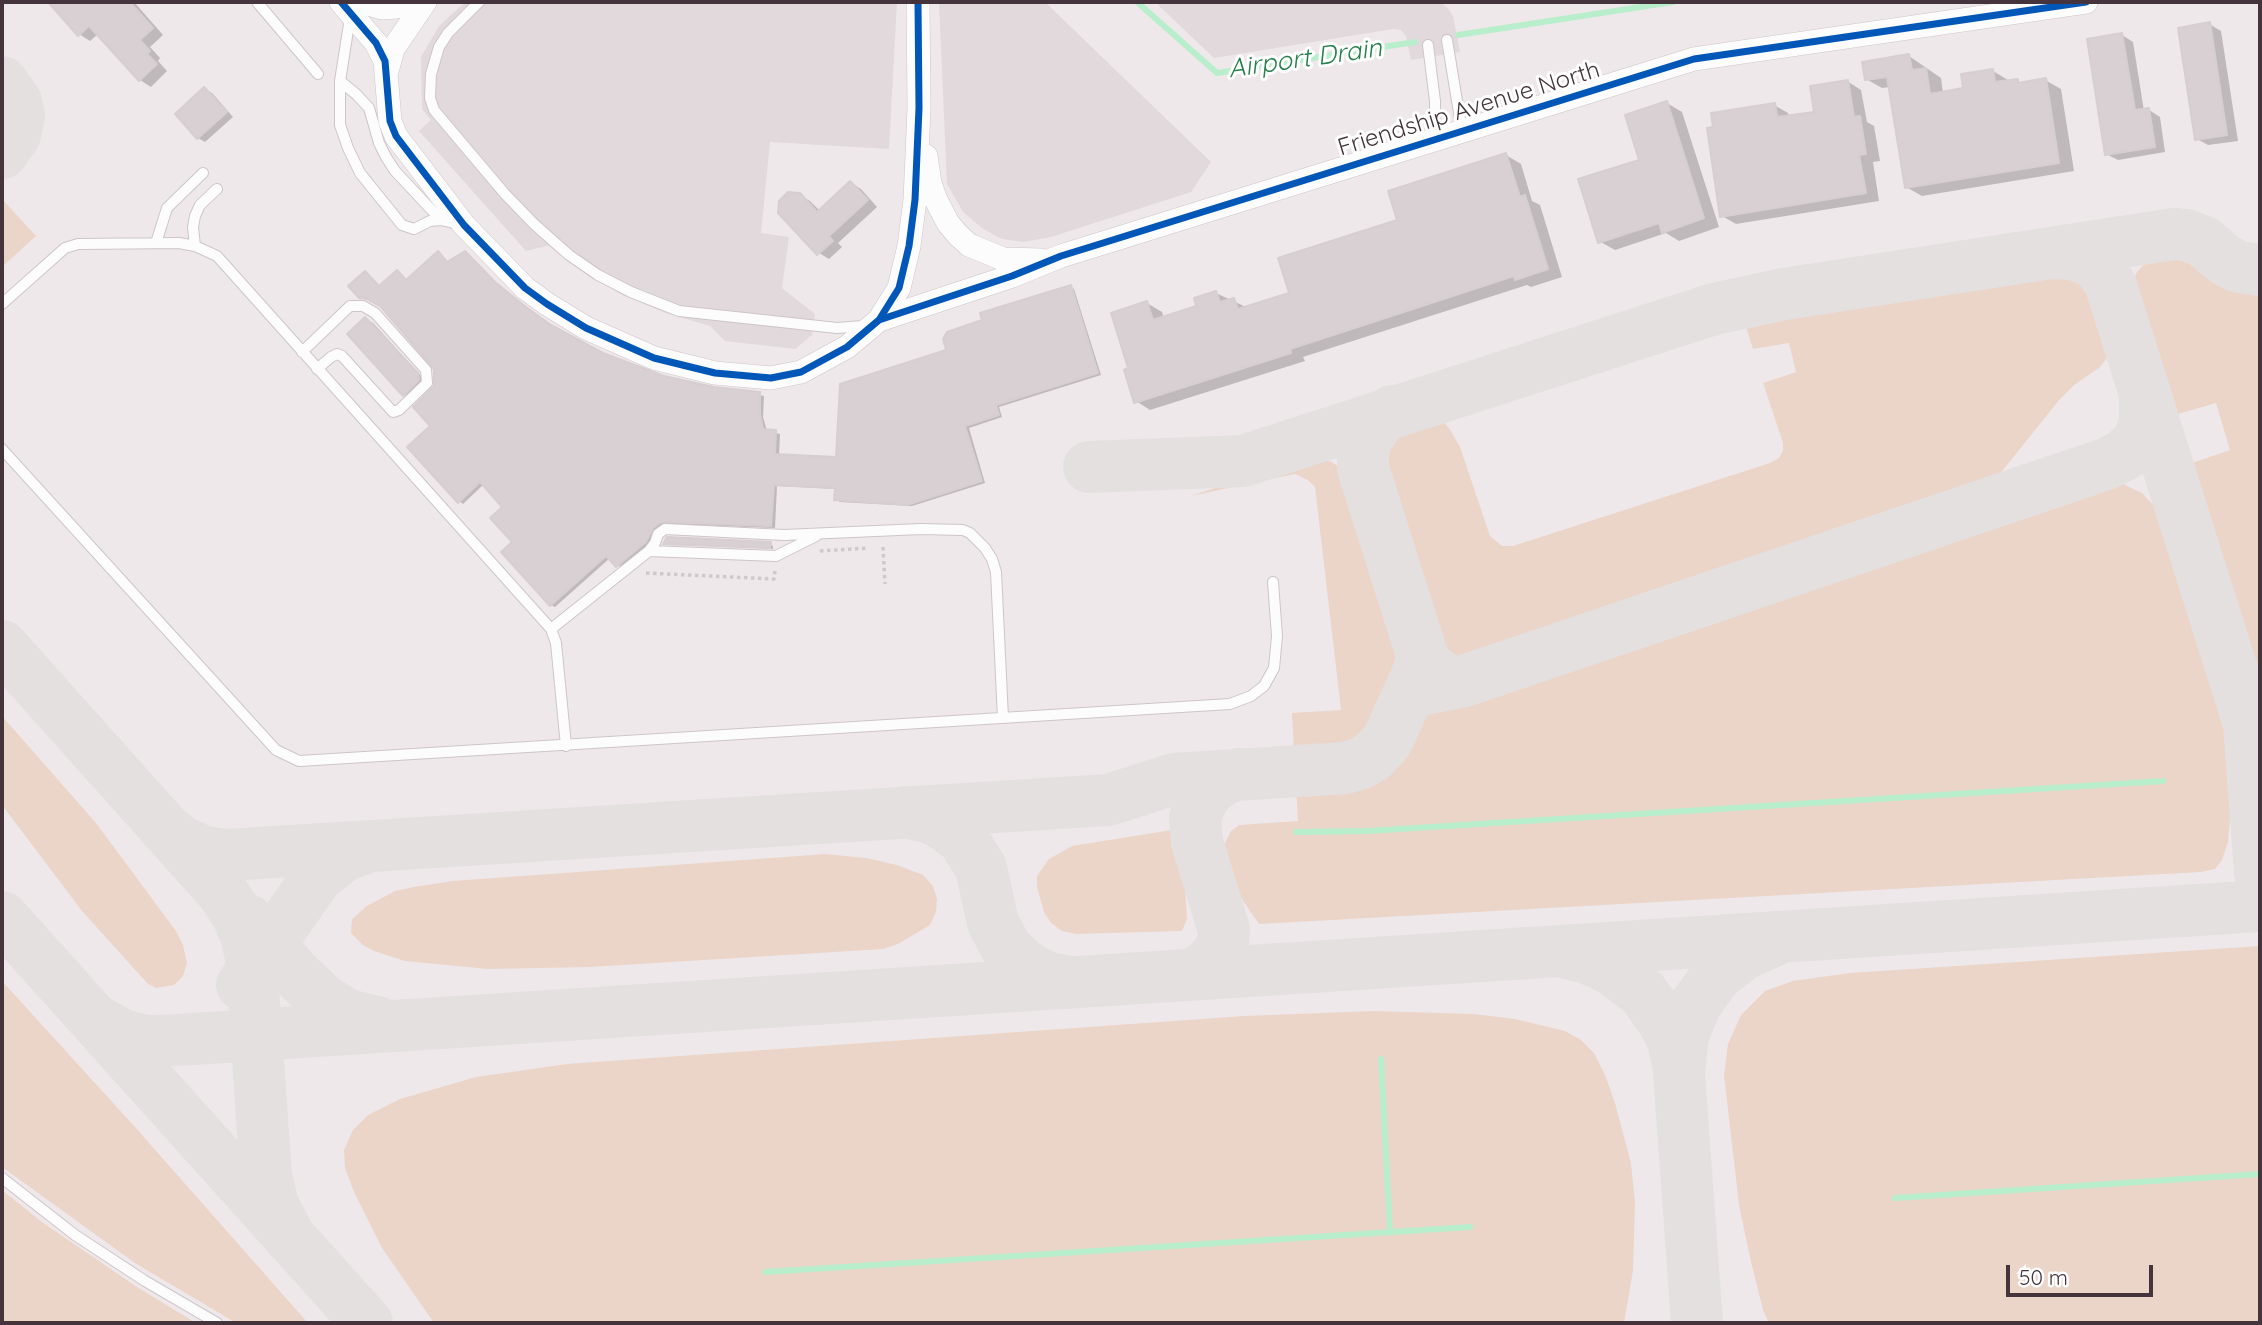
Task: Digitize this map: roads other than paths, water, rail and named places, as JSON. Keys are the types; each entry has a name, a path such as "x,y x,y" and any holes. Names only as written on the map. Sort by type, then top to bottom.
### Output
{"street":[{"path":"349,4 382,8 416,2"},
{"path":"386,78 393,49 425,2"},
{"path":"349,4 385,61 390,121 396,136 464,225 514,278 547,304 586,328 654,358 684,366 771,379 792,375 848,347 879,320 899,288 909,246 915,200 919,108 918,2"},
{"name":"Friendship Avenue North","path":"879,320 1012,276 1061,256 1694,59 2086,2"},
{"name":"Friendship Avenue North","path":"919,108 930,183 948,223 958,235 969,245 1003,259 1038,260 1061,256"}],"lane":[{"path":"257,2 318,74"},
{"path":"479,2 448,33 439,47 431,74 430,98 434,110 534,224 569,254 598,275 631,292 679,311 837,328 853,328 879,320"},
{"path":"349,4 349,24 340,82 340,125 348,148 371,188 402,225 414,229 430,221 441,220 464,225"},
{"path":"1447,40 1462,131"},
{"path":"1429,45 1435,101 1435,139"},
{"path":"340,82 369,108 386,157 441,220"},
{"path":"156,243 167,208 203,173"},
{"path":"195,246 195,216 200,205 217,189"},
{"path":"2,304 65,248 91,243 156,243 195,246 217,256 551,629 556,643 566,746"},
{"path":"302,352 350,306 363,306 375,313 426,370 427,383 399,410 393,412 342,356 337,354 331,357 317,369"},
{"path":"2,449 275,750 299,761 1230,704 1251,696 1264,686 1274,668 1277,636 1273,582"},
{"path":"551,629 649,551 658,534 665,530 784,535 921,529 963,530 985,548 996,572 1003,718"},
{"path":"649,551 776,556 819,534"},
{"path":"2,1178 75,1235 145,1281 217,1323"}],"waterway":[{"name":"Airport Drain","path":"1137,2 1217,73 1415,42"},
{"name":"Airport Drain","path":"1458,35 1673,2"},
{"path":"1296,832 1367,831 2163,781"},
{"path":"1381,1059 1390,1232"},
{"path":"1895,1198 2260,1174"},
{"path":"765,1272 1470,1227"}]}
